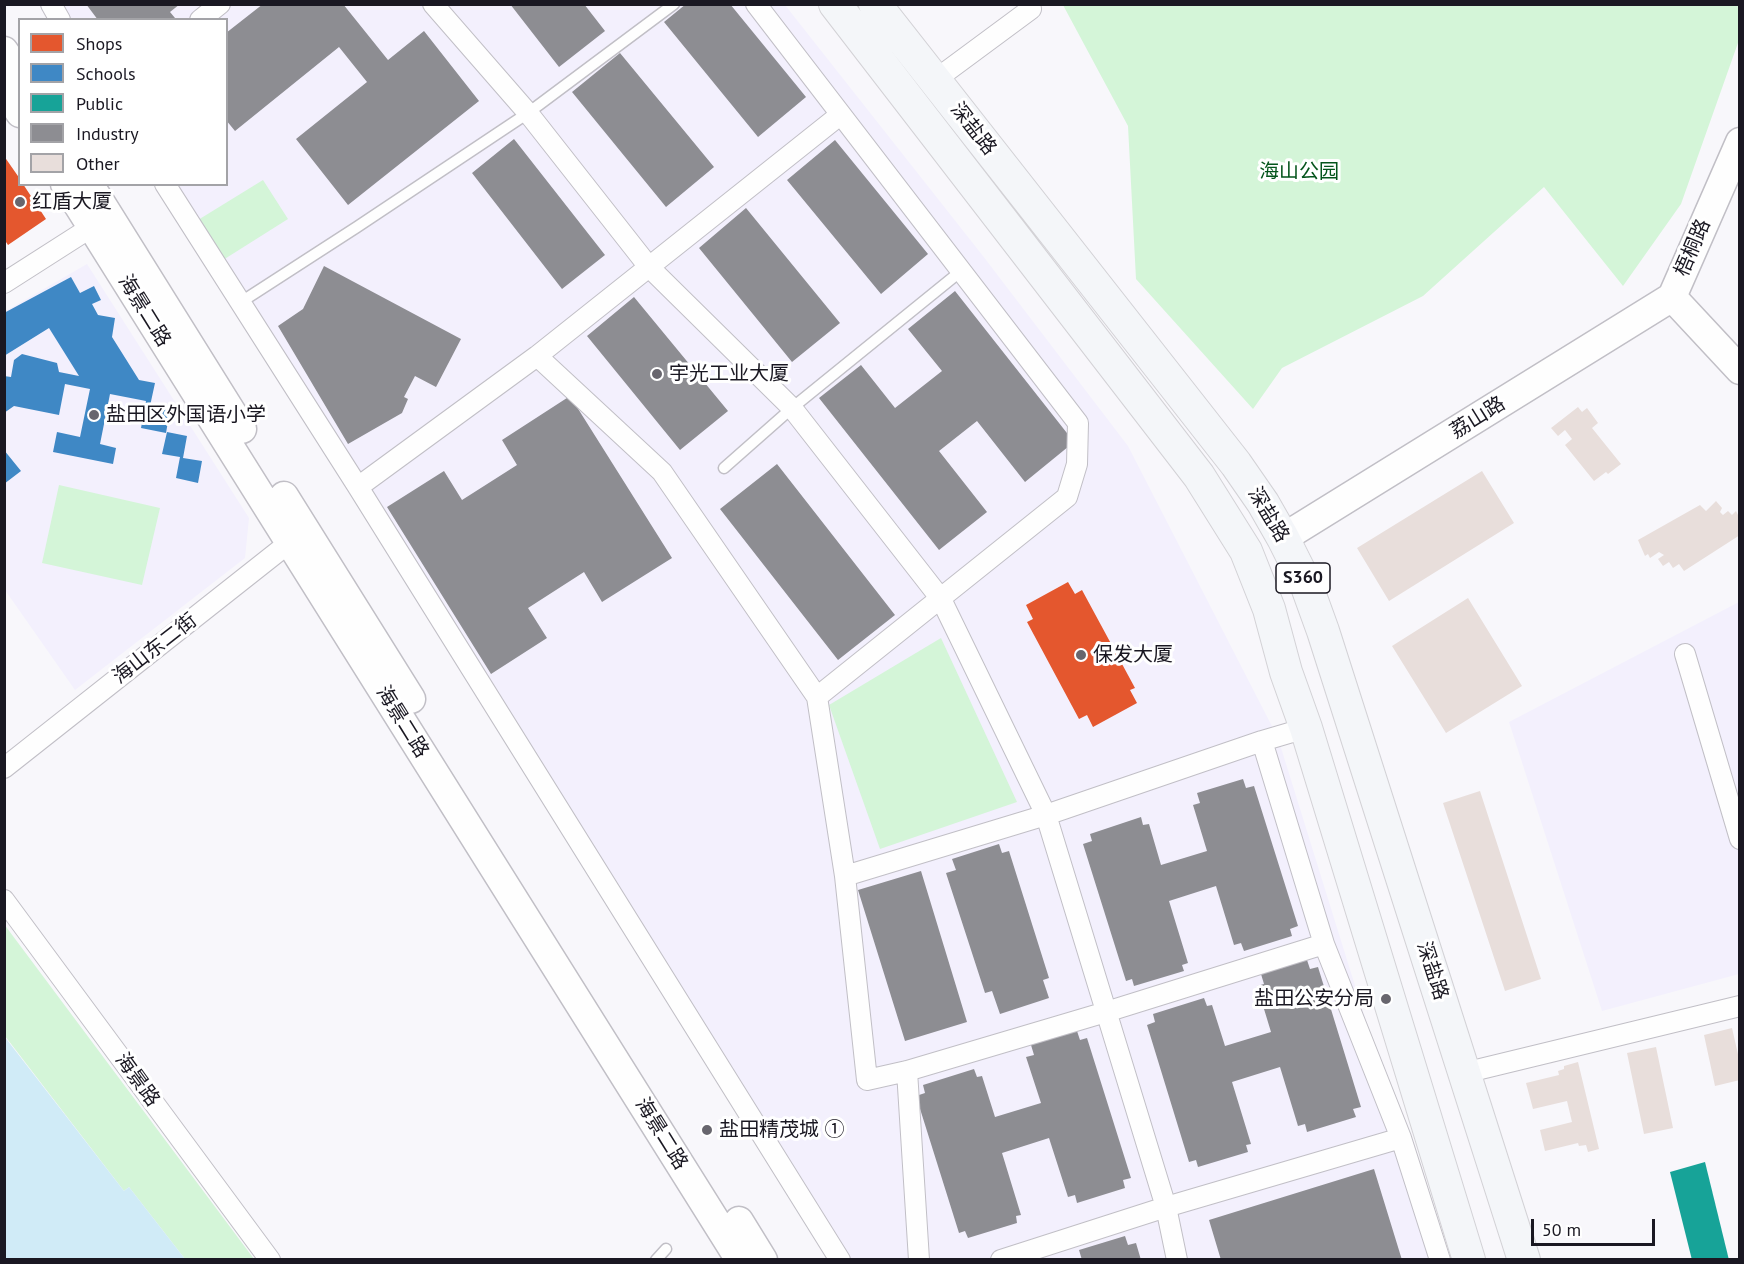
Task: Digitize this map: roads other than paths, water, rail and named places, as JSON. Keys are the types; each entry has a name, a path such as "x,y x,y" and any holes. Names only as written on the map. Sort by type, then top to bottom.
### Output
{"main road":[{"name":"深盐路","path":"835,4 1199,476 1246,552 1269,609 1286,672 1306,728 1469,1260"},
{"name":"深盐路","path":"875,4 1236,464 1263,503 1283,538 1306,584 1323,631 1524,1260"}],"street":[{"path":"51,4 59,18"},
{"path":"202,18 220,4"},
{"path":"433,4 528,113 648,267 792,408 941,599 1046,815 1166,1207 1177,1260"},
{"path":"756,4 1078,423 1077,464 1067,497 817,697"},
{"path":"935,80 1031,9 1029,4"},
{"path":"4,51 18,72"},
{"path":"4,89 18,110"},
{"path":"358,487 537,356 840,115"},
{"name":"梧桐路","path":"1740,142 1672,297 1740,370"},
{"name":"海景二路","path":"67,186 100,221 297,536 740,1260"},
{"name":"海景二路","path":"89,186 100,221"},
{"path":"166,186 358,487 840,1260"},
{"path":"4,283 100,221"},
{"name":"荔山路","path":"1283,538 1672,297"},
{"path":"537,356 662,472 817,697 846,876 867,1080 907,1071 1106,1012 1324,944"},
{"name":"海景二路","path":"297,536 763,1260"},
{"name":"海山东二街","path":"4,768 297,536"},
{"path":"1685,654 1740,839"},
{"path":"846,876 1046,815 1306,728"},
{"path":"1262,741 1324,944 1401,1138 1440,1260"},
{"name":"海景路","path":"4,900 270,1260"},
{"path":"1464,1073 1740,1006"},
{"path":"907,1071 919,1260"},
{"path":"1001,1260 1166,1207 1401,1138"}],"lane":[{"path":"241,302 528,113 674,4"},
{"path":"724,468 792,408 961,272"},
{"path":"656,1260 666,1249"}],"water":[{"path":"4,1036 124,1191 129,1187 185,1259 5,1259"}],"place":[{"name":"红盾大厦","path":"20,202"},
{"name":"宇光工业大厦","path":"657,374"},
{"name":"盐田区外国语小学","path":"94,415"},
{"name":"保发大厦","path":"1081,655"},
{"name":"盐田公安分局","path":"1386,999"},
{"name":"盐田精茂城 ①","path":"707,1130"}],"park label":[{"name":"海山公园","path":"1299,172"}]}
